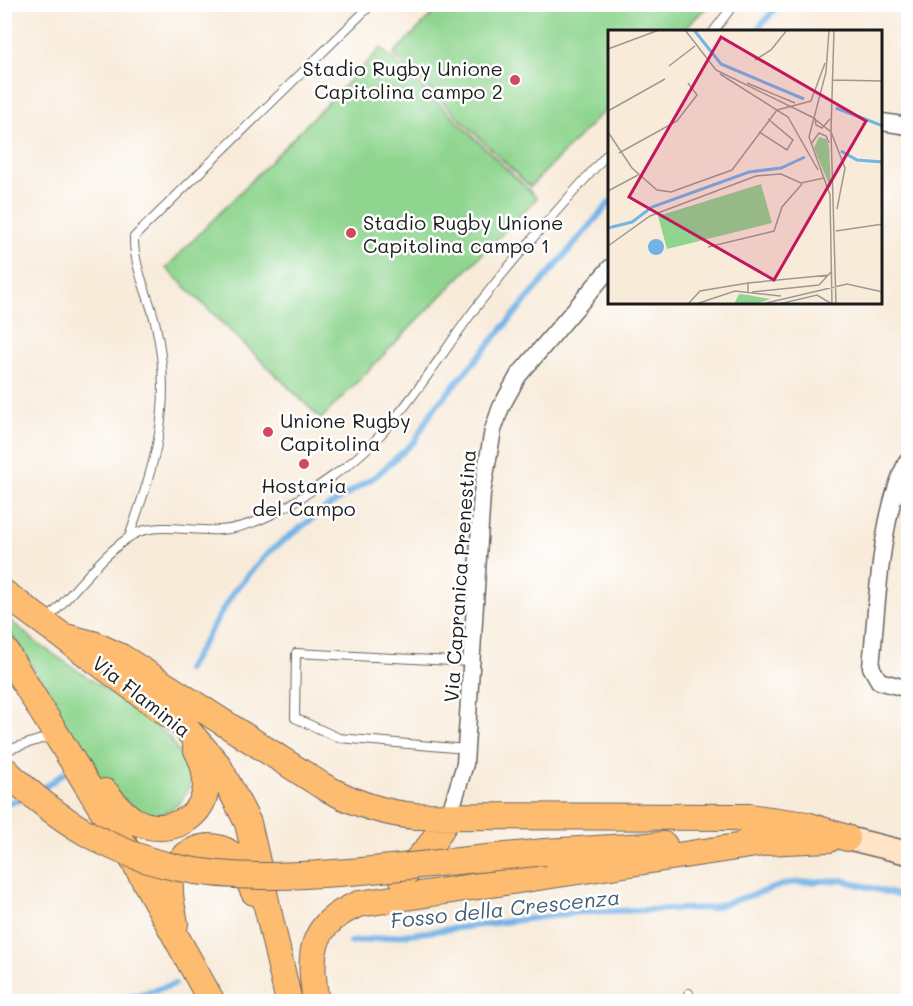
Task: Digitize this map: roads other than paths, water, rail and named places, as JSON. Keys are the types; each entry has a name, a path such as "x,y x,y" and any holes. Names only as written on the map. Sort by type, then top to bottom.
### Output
{"main road":[{"name":"Via Flaminia","path":"4,593 183,725 218,765 242,810 253,846 289,1002"},
{"path":"66,637 93,644 128,660 310,778 353,801 396,814 749,817 807,825 847,838"},
{"path":"4,649 78,768 212,1002"},
{"path":"78,768 134,820 162,828 179,824 198,808 206,784 200,756 183,725"},
{"path":"4,769 50,809 106,844 146,860 207,874 235,877 309,876 544,852 656,845 763,843 847,838"},
{"path":"316,1002 311,967 315,942 335,916 370,901 396,882 421,857 449,816"},
{"path":"370,901 664,860 763,843"},
{"path":"177,939 170,879 182,857 207,847 224,850 238,862 270,924"}],"street":[{"path":"883,122 909,126"},
{"name":"Via Capranica Prenestina","path":"449,816 463,776 467,749 482,493 493,430 501,407 518,376 608,270"},
{"path":"909,460 895,491 889,517 871,666 879,681 909,689"},
{"path":"847,838 909,853"}],"lane":[{"path":"129,537 156,454 163,421 164,370 156,325 134,237 372,4"},
{"path":"714,30 734,4"},
{"path":"45,622 129,537 151,529 218,530 254,522 299,498 353,462 392,419 481,302 608,153"},
{"path":"467,749 339,738 295,718 296,653 472,662"},
{"path":"4,751 57,734"},
{"path":"684,1002 689,993"}],"waterway":[{"path":"757,30 779,4"},
{"path":"187,670 234,591 270,551 326,508 377,475 414,442 433,410 608,204"},
{"path":"38,792 64,773"},
{"path":"4,804 27,798"},
{"name":"Fosso della Crescenza","path":"350,942 580,912 711,908 789,883 842,880 908,898"},
{"name":"Fosso della Crescenza","path":"114,1002 175,984"}],"place":[{"name":"Stadio Rugby Unione Capitolina campo 2","path":"515,80"},
{"name":"Stadio Rugby Unione Capitolina campo 1","path":"351,233"},
{"name":"Unione Rugby Capitolina","path":"268,432"},
{"name":"Hostaria del Campo","path":"304,464"}]}
